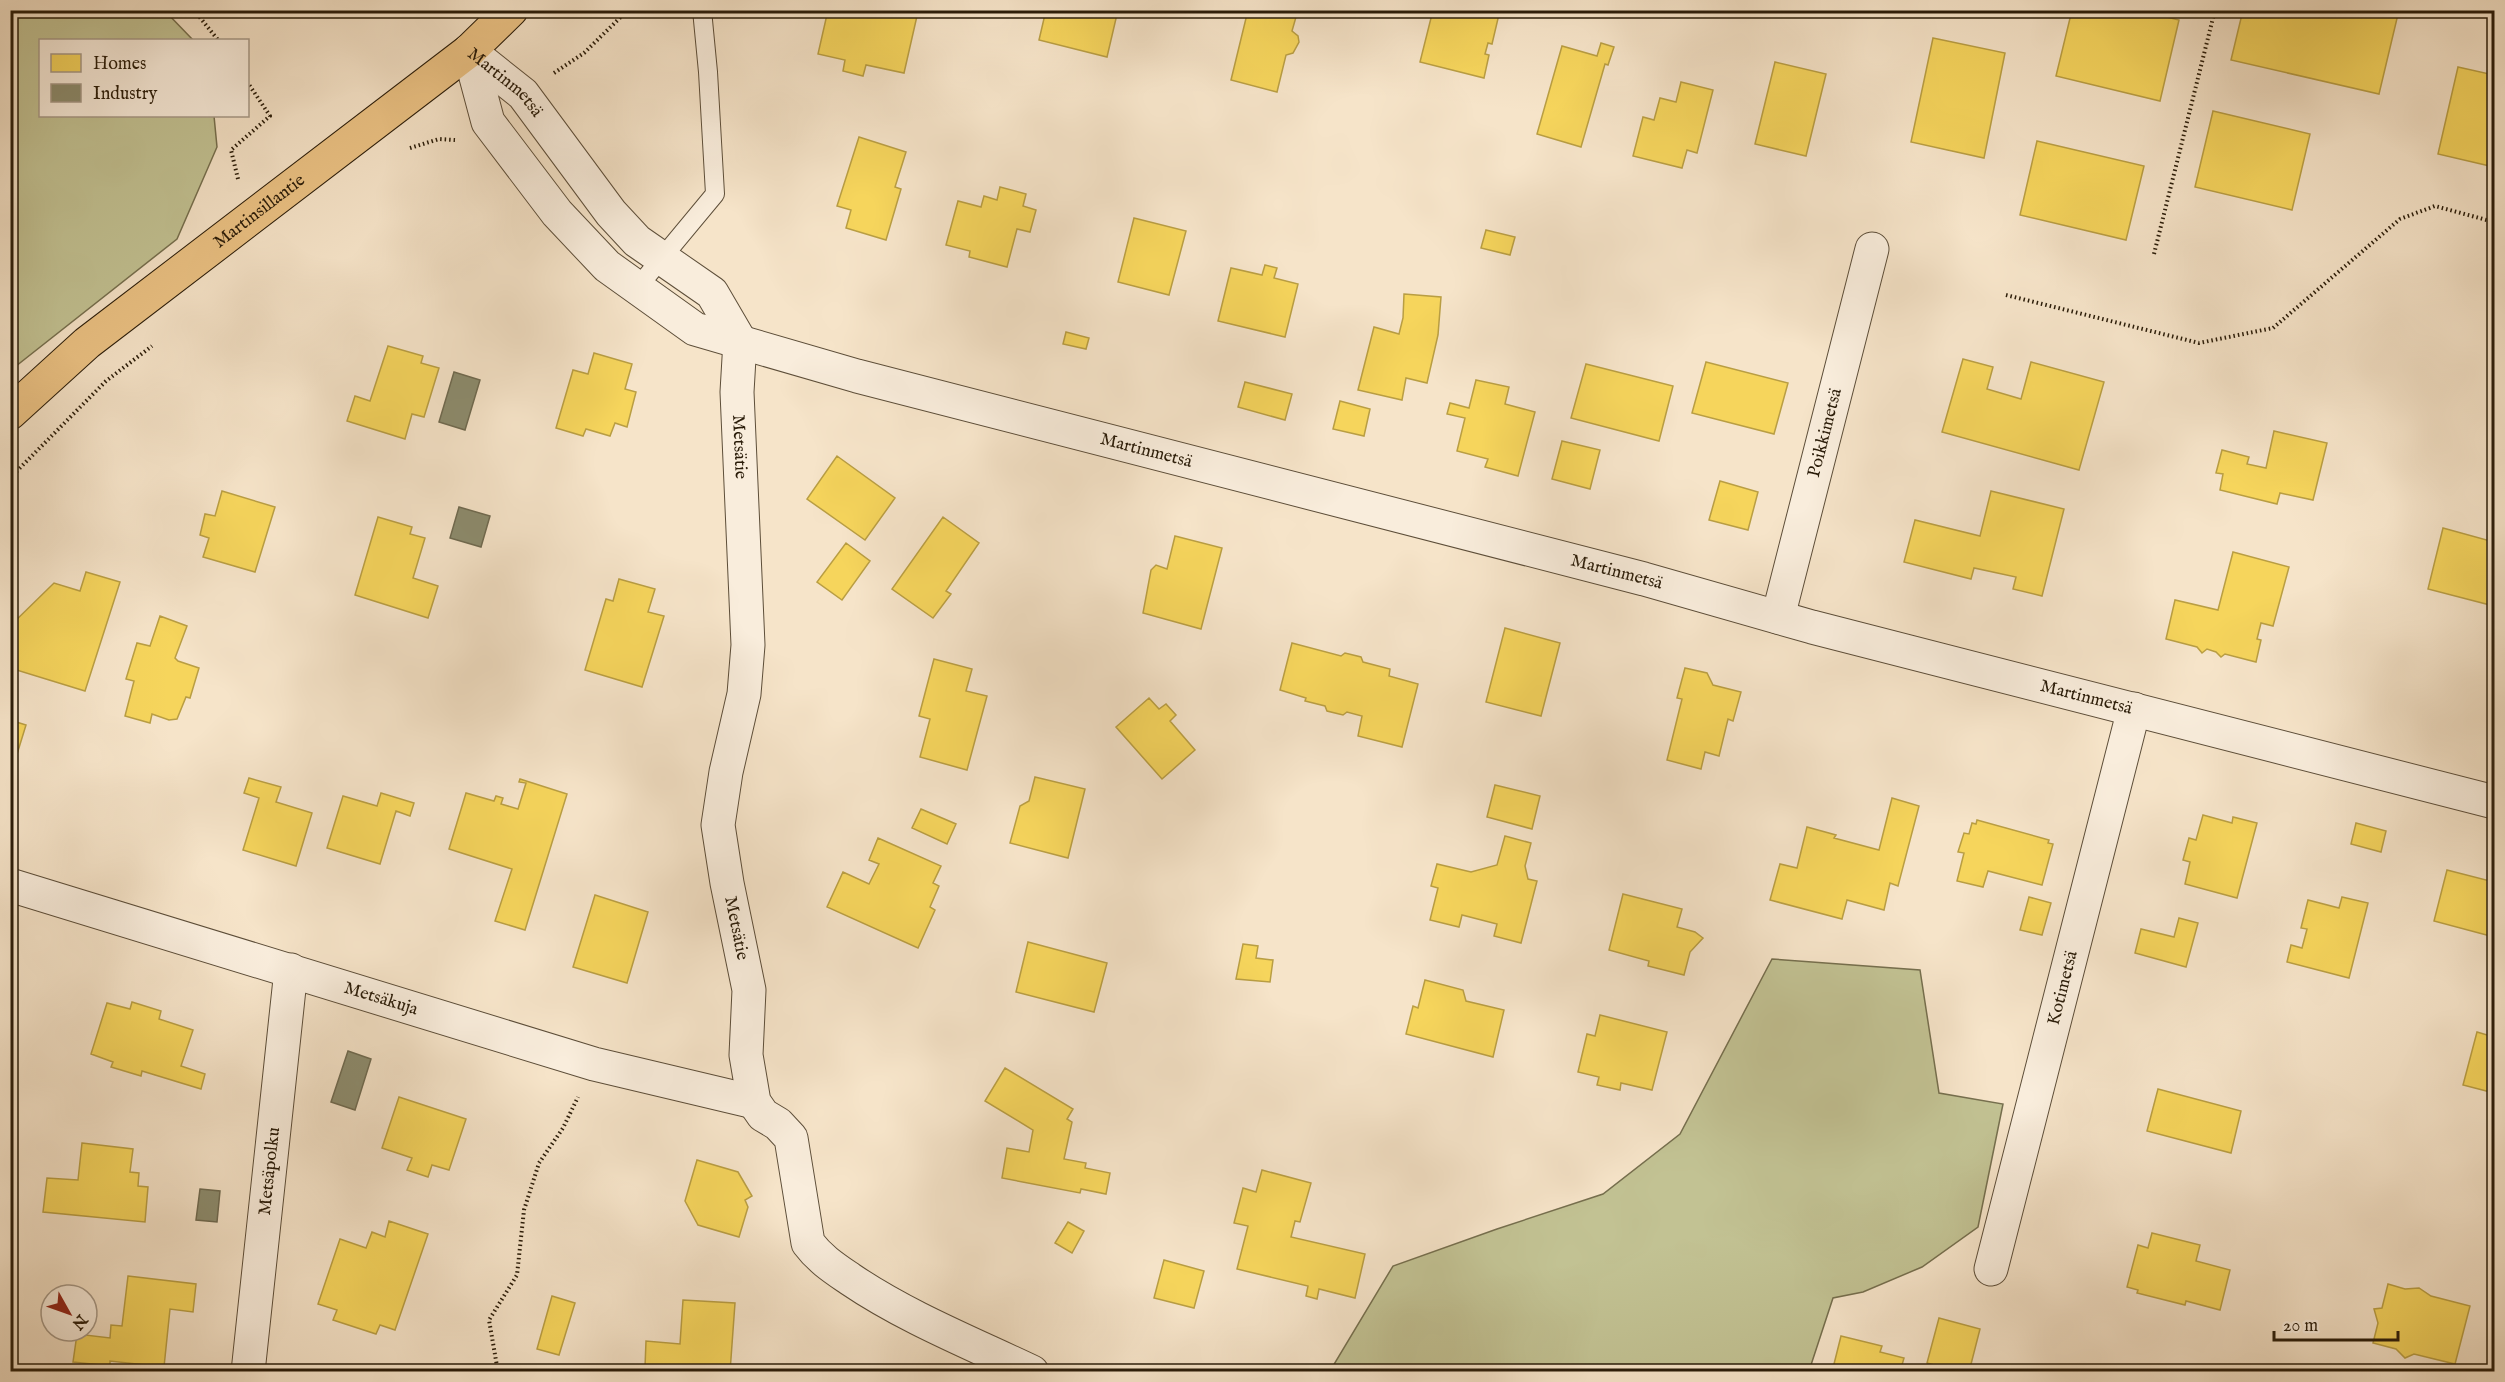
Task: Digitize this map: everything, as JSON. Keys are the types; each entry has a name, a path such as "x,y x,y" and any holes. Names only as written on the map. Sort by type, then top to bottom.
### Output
{"main road":[{"name":"Martinsillantie","path":"10,413 87,343 470,51 511,10"}],"street":[{"name":"Martinmetsä","path":"470,51 523,94 610,213 637,241 712,292 740,341"},
{"name":"Martinmetsä","path":"470,51 488,122 557,213 607,266 694,328 857,376 2494,802"},
{"name":"Poikkimetsä","path":"1778,617 1872,249"},
{"name":"Metsätie","path":"740,341 737,392 748,645 744,694 726,772 718,825 727,883 749,990 746,1055 754,1102"},
{"name":"Kotimetsä","path":"1990,1269 2134,709"},
{"name":"Metsäkuja","path":"10,885 594,1064 754,1102"},
{"name":"Metsäpolku","path":"248,1371 291,970"},
{"path":"754,1102 763,1115 778,1124 791,1138 808,1244 818,1257 870,1293 900,1309 1032,1371"}],"lane":[{"path":"638,288 715,194 702,10"}],"path":[{"path":"194,10 217,39"},
{"path":"523,94 584,53 628,10"},
{"path":"2154,254 2215,10"},
{"path":"247,221 231,150 270,116 249,84"},
{"path":"404,152 413,146 439,139 465,141 488,122"},
{"path":"2006,295 2199,343 2274,328 2400,219 2435,206 2494,222"},
{"path":"10,478 106,381 160,339"},
{"path":"498,1371 489,1320 517,1275 524,1210 539,1163 563,1128 594,1064"}],"green space":[{"path":"11,10 165,11 192,39 39,39 39,117 214,117 217,147 177,239 11,370"},
{"path":"1772,959 1920,970 1939,1093 2003,1104 1978,1227 1922,1267 1863,1292 1833,1298 1809,1371 1330,1371 1393,1266 1603,1194 1680,1134"}],"building: Homes":[{"path":"828,10 892,10 917,16 904,73 866,65 863,76 843,71 845,60 818,54"},
{"path":"1046,10 1118,10 1107,57 1039,40"},
{"path":"1248,10 1298,10 1292,31 1298,36 1299,42 1293,53 1286,55 1277,92 1231,80"},
{"path":"1433,10 1500,10 1492,44 1488,43 1485,54 1489,55 1484,78 1420,62"},
{"path":"2072,10 2138,10 2179,20 2160,101 2056,76"},
{"path":"2243,10 2399,10 2379,94 2231,60"},
{"path":"1933,38 2005,53 1984,158 1911,142"},
{"path":"1601,43 1614,47 1608,65 1605,64 1581,147 1537,134 1562,46 1597,56"},
{"path":"1775,62 1826,74 1806,156 1755,144"},
{"path":"2458,67 2494,75 2494,167 2438,154"},
{"path":"1681,82 1713,90 1697,153 1687,150 1682,168 1633,156 1643,117 1654,120 1660,98 1676,102"},
{"path":"2213,111 2310,134 2292,210 2195,187"},
{"path":"859,137 906,152 895,187 901,189 886,240 846,228 851,210 837,206"},
{"path":"2037,141 2144,166 2126,240 2020,215"},
{"path":"1000,187 1026,194 1023,206 1036,210 1030,232 1017,229 1007,267 969,257 970,251 946,245 958,201 981,207 984,196 997,200"},
{"path":"1134,218 1186,231 1169,295 1118,282"},
{"path":"1486,230 1515,237 1510,255 1481,248"},
{"path":"1265,265 1277,268 1274,278 1298,284 1285,337 1218,321 1231,268 1262,275"},
{"path":"1404,294 1441,297 1438,335 1427,383 1406,378 1402,400 1358,390 1374,327 1399,334 1403,318"},
{"path":"1066,332 1089,338 1086,349 1063,344"},
{"path":"388,346 423,356 421,363 439,368 424,417 412,414 405,439 347,421 355,396 370,401"},
{"path":"594,353 632,364 625,389 636,392 627,427 615,423 610,436 586,429 583,436 556,428 573,370 588,374"},
{"path":"1963,359 1993,367 1987,389 2021,399 2031,362 2104,382 2079,470 1942,432"},
{"path":"1706,362 1788,383 1774,434 1692,413"},
{"path":"1586,364 1673,386 1659,441 1571,418"},
{"path":"1476,380 1509,387 1505,404 1535,412 1518,476 1485,467 1488,459 1457,451 1465,418 1447,414 1450,403 1469,408"},
{"path":"1245,382 1292,394 1285,420 1238,407"},
{"path":"1340,401 1370,409 1364,436 1333,429"},
{"path":"2274,431 2327,443 2313,500 2280,493 2277,504 2220,490 2223,474 2216,473 2222,450 2249,457 2247,464 2266,468"},
{"path":"1562,441 1600,450 1590,489 1552,479"},
{"path":"837,456 895,498 865,540 807,499"},
{"path":"1720,481 1758,492 1748,530 1709,520"},
{"path":"222,491 275,507 255,572 203,557 209,538 200,535 205,514 215,516"},
{"path":"1991,491 2064,509 2042,596 2013,589 2016,577 1974,568 1971,579 1904,562 1915,520 1980,536"},
{"path":"378,517 412,527 410,534 425,538 413,578 438,586 428,618 355,595"},
{"path":"943,517 979,543 946,591 951,594 933,618 892,589"},
{"path":"2443,528 2494,542 2494,587 2490,605 2428,589"},
{"path":"1175,536 1222,548 1201,629 1143,613 1151,570 1156,565 1167,569"},
{"path":"846,543 870,561 842,600 817,582"},
{"path":"2233,552 2289,567 2273,626 2261,623 2257,639 2261,640 2256,662 2225,654 2221,657 2216,652 2207,649 2202,653 2197,647 2166,639 2175,600 2218,610"},
{"path":"86,572 120,582 85,691 10,668 10,626 54,583 80,591"},
{"path":"619,579 655,589 648,612 664,616 642,687 585,670 606,599 613,601"},
{"path":"160,616 187,626 175,658 199,668 190,698 186,697 177,719 169,720 152,714 150,723 125,716 134,681 126,679 137,643 150,646"},
{"path":"1505,628 1560,643 1541,716 1486,702"},
{"path":"1292,643 1341,656 1345,653 1361,657 1363,662 1390,669 1389,676 1418,684 1402,747 1358,736 1362,716 1347,712 1343,715 1327,711 1325,706 1305,701 1306,698 1280,690"},
{"path":"934,659 972,669 966,691 987,696 967,770 920,757 930,719 919,716"},
{"path":"1685,668 1707,673 1713,685 1741,692 1733,721 1728,719 1719,756 1705,752 1701,769 1667,760 1682,699 1677,698"},
{"path":"1149,698 1159,709 1166,704 1176,715 1170,721 1195,750 1162,779 1116,727"},
{"path":"10,720 26,725 10,777"},
{"path":"1035,777 1085,789 1068,858 1010,843 1020,806 1029,801"},
{"path":"249,778 281,787 276,802 312,813 296,866 243,850 259,798 244,793"},
{"path":"520,779 567,794 525,930 495,921 512,869 449,849 466,793 494,801 496,796 503,798 501,804 518,809 526,783 519,782"},
{"path":"1495,785 1540,796 1532,829 1487,817"},
{"path":"381,793 414,803 410,816 396,811 380,864 327,848 343,796 377,806"},
{"path":"1892,798 1919,806 1898,886 1890,883 1884,910 1847,900 1842,919 1770,900 1780,864 1797,868 1807,827 1836,835 1834,838 1879,850"},
{"path":"921,809 956,824 947,844 912,828"},
{"path":"2203,815 2232,823 2233,817 2257,823 2237,898 2185,884 2190,862 2183,860 2189,838 2196,840"},
{"path":"1977,820 2049,840 2048,843 2053,844 2042,885 1988,871 1983,887 1957,881 1964,853 1958,852 1964,833 1969,834 1972,823 1976,824"},
{"path":"2356,823 2386,831 2381,852 2351,844"},
{"path":"1505,836 1531,843 1525,866 1528,879 1537,881 1521,943 1494,936 1497,924 1462,915 1459,927 1430,920 1438,888 1431,886 1437,864 1471,872 1497,865"},
{"path":"878,838 941,866 933,883 939,886 930,907 935,910 918,948 827,907 843,872 869,884 879,864 869,860"},
{"path":"2447,870 2494,882 2494,937 2434,921"},
{"path":"1623,894 1682,909 1677,927 1695,932 1703,938 1690,952 1684,975 1648,966 1649,961 1609,950"},
{"path":"595,895 648,912 627,983 573,967"},
{"path":"2029,897 2051,903 2042,935 2020,930"},
{"path":"2342,897 2368,903 2349,978 2287,962 2291,945 2302,948 2307,929 2301,928 2308,900 2339,908"},
{"path":"2179,918 2198,923 2186,967 2135,953 2141,929 2174,937"},
{"path":"1028,942 1107,963 1094,1012 1016,992"},
{"path":"1243,944 1258,946 1256,958 1273,960 1270,982 1236,979"},
{"path":"1425,980 1463,990 1466,1001 1504,1010 1493,1057 1406,1034 1413,1006 1418,1008"},
{"path":"132,1002 161,1011 159,1019 193,1030 181,1066 205,1074 201,1089 142,1071 141,1076 111,1067 113,1062 91,1054 107,1003 130,1009"},
{"path":"1600,1015 1667,1032 1652,1090 1621,1083 1620,1090 1597,1085 1599,1077 1578,1072 1587,1034 1595,1036"},
{"path":"2477,1032 2494,1037 2494,1093 2463,1085"},
{"path":"1005,1068 1073,1109 1067,1119 1072,1122 1064,1159 1086,1163 1085,1168 1110,1173 1106,1194 1081,1189 1080,1193 1002,1178 1007,1148 1029,1152 1033,1130 985,1101"},
{"path":"2158,1089 2241,1111 2231,1153 2147,1131"},
{"path":"399,1097 466,1119 449,1170 432,1165 428,1177 407,1170 412,1158 382,1148"},
{"path":"82,1143 133,1149 130,1172 139,1173 138,1186 148,1187 145,1222 43,1212 47,1178 78,1180"},
{"path":"697,1160 738,1172 752,1196 745,1200 748,1207 739,1237 698,1225 685,1201"},
{"path":"1262,1170 1311,1183 1300,1222 1295,1221 1291,1237 1365,1254 1355,1298 1319,1289 1317,1299 1306,1296 1308,1286 1237,1269 1248,1226 1234,1223 1243,1188 1256,1192"},
{"path":"389,1221 428,1234 395,1330 380,1325 376,1334 333,1320 337,1310 318,1304 340,1239 366,1248 372,1232 385,1237"},
{"path":"1068,1222 1084,1231 1072,1253 1055,1243"},
{"path":"2152,1233 2200,1245 2196,1261 2230,1270 2220,1310 2186,1301 2185,1305 2137,1293 2138,1290 2127,1287 2138,1245 2148,1248"},
{"path":"1164,1260 1204,1271 1194,1308 1154,1298"},
{"path":"128,1276 196,1284 193,1312 170,1309 164,1367 110,1361 110,1366 73,1362 76,1343 99,1343 99,1337 110,1338 111,1325 122,1326"},
{"path":"2388,1284 2405,1289 2419,1288 2431,1296 2470,1306 2455,1364 2414,1354 2405,1358 2396,1349 2373,1343 2378,1323 2374,1309 2382,1308"},
{"path":"552,1296 575,1303 559,1355 537,1349"},
{"path":"683,1300 735,1303 730,1372 678,1372 645,1367 646,1341 680,1344"},
{"path":"1939,1318 1980,1329 1969,1372 1959,1372 1927,1363"},
{"path":"1841,1336 1882,1346 1880,1352 1904,1358 1900,1372 1832,1372"}],"building: Industry":[{"path":"454,372 480,380 465,430 439,422"},
{"path":"459,507 490,516 481,547 450,538"},
{"path":"348,1051 371,1059 355,1110 331,1102"},
{"path":"200,1189 220,1191 217,1222 196,1220"}]}
